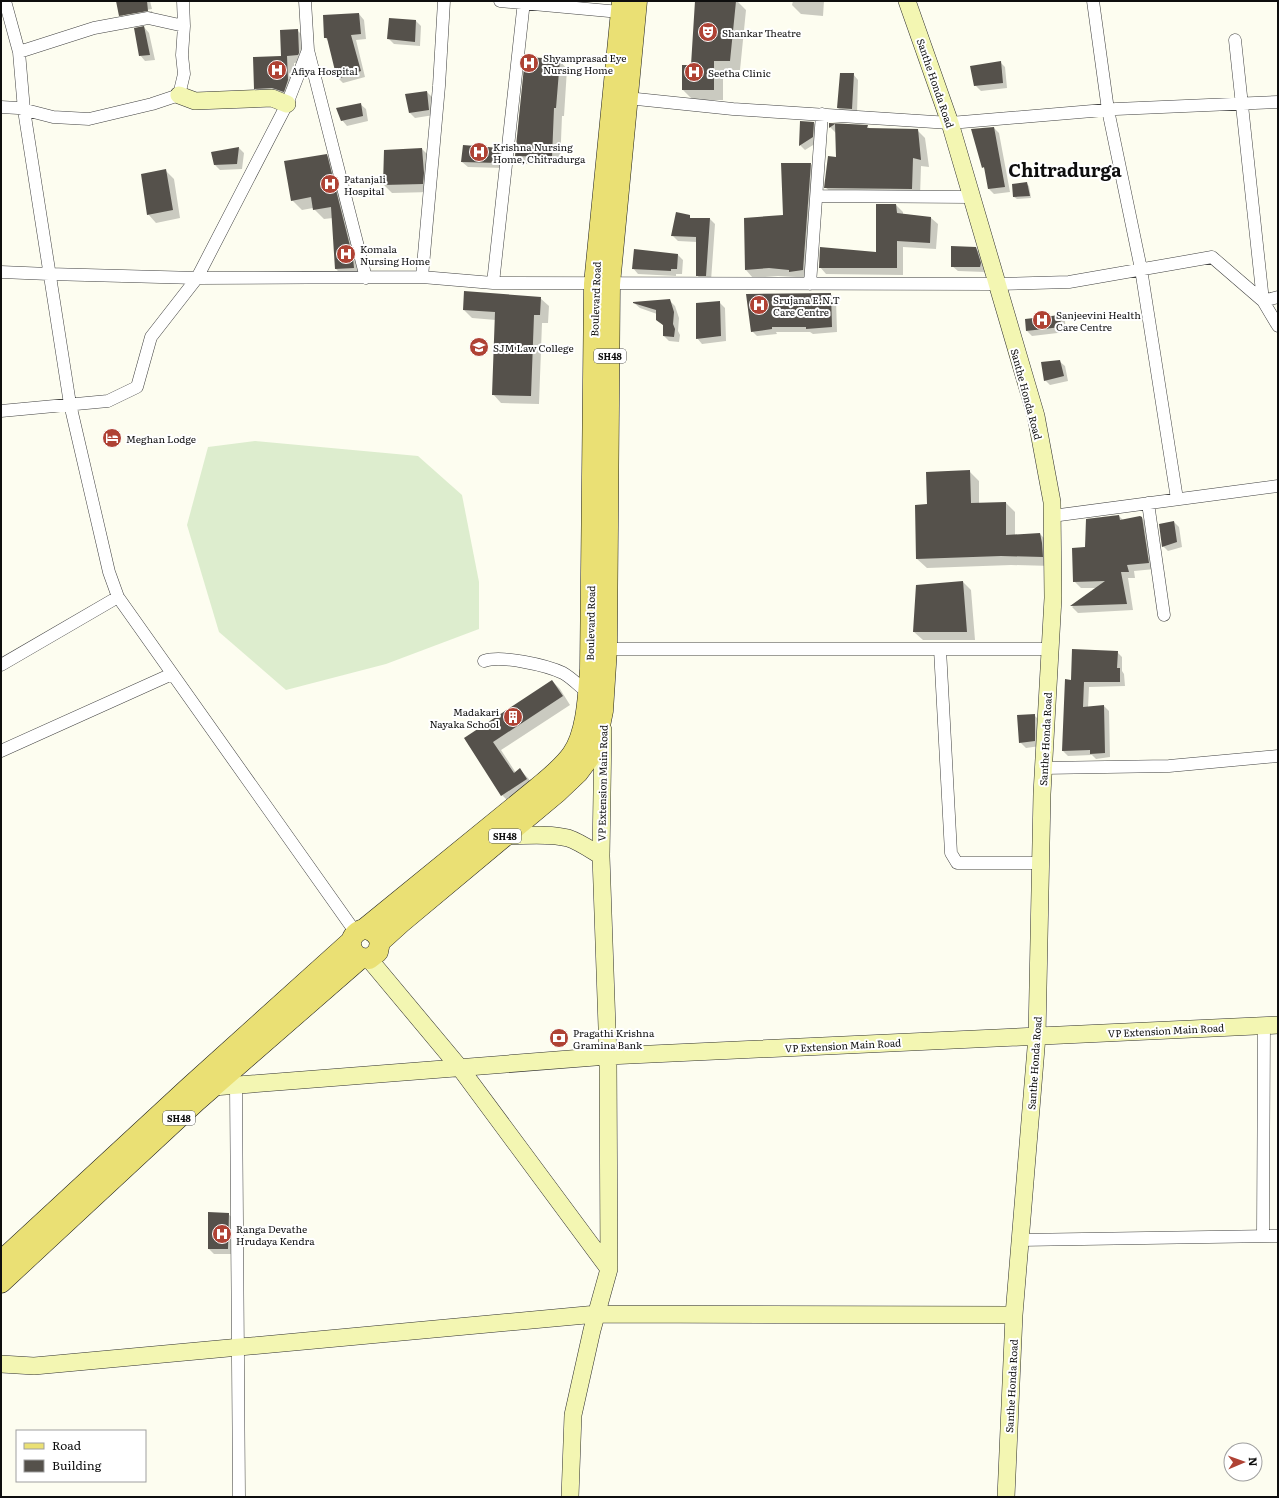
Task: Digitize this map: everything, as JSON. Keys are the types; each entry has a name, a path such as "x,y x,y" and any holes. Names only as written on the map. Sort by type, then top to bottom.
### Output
{"main road":[{"name":"Santhe Honda Road","path":"907,1 950,123 996,284 1036,416 1052,502 1053,598 1043,768 1037,1036 1014,1315 1006,1497"},
{"name":"Boulevard Road","path":"357,934 557,770 572,753 580,736 585,718 598,701 607,649 602,284 627,98 626,5"},
{"name":"Boulevard Road","path":"598,701 590,669 602,284 626,5"},
{"path":"179,94 196,101 272,98 287,104"},
{"name":"SH48","path":"1,1261 208,1081 365,959 378,952 380,942 401,923 558,792 578,773 590,757 598,736 598,701"},
{"name":"VP Extension Main Road","path":"598,701 608,1056 1271,1025"},
{"name":"VP Extension Main Road","path":"505,836 554,836 568,838 582,844 602,856"},
{"path":"380,942 375,932 370,930 357,934 351,949 354,954 365,959 460,1068 609,1269"},
{"name":"SH48","path":"1,1283 357,934"},
{"path":"208,1081 236,1086 608,1056 609,1269 572,1415 570,1497"},
{"path":"1,1364 34,1366 597,1314 1014,1315"}],"street":[{"path":"5,1 19,52 24,110 70,404 109,572 118,598 357,934"},
{"path":"1,107 24,110 53,117 89,119 152,104 179,94 184,74 182,55 184,26 183,1"},
{"path":"305,1 308,50 366,278"},
{"path":"422,277 439,86 444,1"},
{"path":"500,1 626,5"},
{"path":"1093,1 1108,110 1141,269 1177,499"},
{"path":"493,283 524,2"},
{"path":"19,52 94,28 148,18 184,26"},
{"path":"1235,40 1263,301"},
{"path":"1,411 108,401 137,387 151,337 196,278 287,104 308,50"},
{"path":"627,98 733,109 950,123 1108,110 1278,102"},
{"path":"810,284 822,114"},
{"path":"817,196 971,197"},
{"path":"1,272 196,278 422,277 493,283 996,284 1069,282 1212,257 1263,301 1278,326"},
{"path":"1263,301 1278,297"},
{"path":"1052,516 1278,486"},
{"path":"1148,503 1164,615"},
{"path":"1,665 118,598"},
{"path":"607,649 1050,649"},
{"path":"940,649 951,853 957,863 1040,863"},
{"path":"484,661 491,658 536,664 564,674 598,701"},
{"path":"1,751 172,674"},
{"path":"1043,768 1169,766 1278,756"},
{"path":"1263,1235 1271,1025"},
{"path":"236,1086 238,1497"},
{"path":"1020,1240 1263,1235 1278,1236"}],"green space":[{"path":"255,441 418,456 462,495 479,582 479,629 386,664 286,690 219,632 187,525 208,447"}],"building":[{"path":"116,1 147,1 148,11 119,16"},
{"path":"695,1 736,1 730,61 714,61 714,90 682,90 682,65 691,65"},
{"path":"359,13 361,34 351,35 361,71 337,79 327,38 324,38 323,15"},
{"path":"389,18 416,20 415,42 387,39"},
{"path":"144,26 150,55 139,56 134,28"},
{"path":"298,29 299,53 298,55 287,56 288,80 284,92 272,88 254,89 253,57 281,56 280,30"},
{"path":"525,57 560,59 556,108 554,108 552,157 515,156"},
{"path":"1001,61 1003,83 974,86 970,66"},
{"path":"840,73 854,73 852,109 837,108"},
{"path":"427,91 429,110 409,113 405,94"},
{"path":"361,103 363,116 341,121 336,108"},
{"path":"800,121 814,122 813,137 799,146"},
{"path":"829,123 868,125 867,128 918,129 921,160 913,158 912,189 824,188 828,156 836,157 835,124 829,128"},
{"path":"994,127 1005,187 988,189 984,167 982,168 971,129"},
{"path":"463,145 500,148 499,163 461,162"},
{"path":"239,147 237,164 214,165 211,152"},
{"path":"422,148 424,173 423,184 383,185 384,150"},
{"path":"327,154 353,258 354,268 335,269 331,207 313,210 311,197 291,201 284,161"},
{"path":"781,163 811,163 803,270 789,272 789,270 769,268 745,270 744,218 783,215"},
{"path":"166,169 173,210 147,215 141,174"},
{"path":"1027,182 1030,196 1013,197 1012,184"},
{"path":"876,204 896,204 897,213 931,217 930,243 897,241 897,268 819,268 820,247 876,252"},
{"path":"676,212 690,215 690,218 710,218 706,276 696,276 696,237 671,236"},
{"path":"951,246 976,247 981,263 980,267 951,267"},
{"path":"634,249 678,254 677,269 671,269 671,271 632,269"},
{"path":"464,291 541,297 540,315 534,315 531,396 492,395 495,312 463,310"},
{"path":"831,293 832,327 806,329 806,327 772,327 772,329 751,332 746,294"},
{"path":"670,299 674,312 674,337 663,336 663,325 656,320 656,310 633,303"},
{"path":"720,301 721,336 696,339 696,303"},
{"path":"1060,315 1061,327 1026,331 1025,319"},
{"path":"1060,360 1064,376 1044,381 1041,362"},
{"path":"970,470 971,503 1006,502 1006,535 1040,533 1043,557 1001,556 916,559 915,505 927,504 926,472"},
{"path":"1119,515 1120,520 1140,516 1142,517 1149,563 1127,565 1129,572 1121,572 1127,604 1070,606 1105,581 1073,582 1072,548 1085,547 1086,519"},
{"path":"1174,521 1177,542 1162,547 1159,524"},
{"path":"963,581 967,632 913,632 916,585"},
{"path":"1072,649 1118,651 1117,668 1120,668 1120,682 1084,682 1083,707 1104,705 1105,753 1090,754 1090,750 1062,751 1065,679 1071,680"},
{"name":"Madakari Nayaka School","path":"552,680 563,696 493,742 514,773 520,768 527,779 501,796 464,738"},
{"path":"1035,714 1035,741 1019,743 1017,715"},
{"path":"208,1212 229,1213 228,1249 208,1249"}],"place":[{"name":"Shankar Theatre","path":"708,32"},
{"name":"Shyamprasad Eye Nursing Home","path":"529,63"},
{"name":"Afiya Hospital","path":"277,70"},
{"name":"Seetha Clinic","path":"694,72"},
{"name":"Krishna Nursing Home, Chitradurga","path":"479,152"},
{"name":"Patanjali Hospital","path":"330,184"},
{"name":"Komala Nursing Home","path":"346,254"},
{"name":"Srujana E.N.T Care Centre","path":"759,305"},
{"name":"Sanjeevini Health Care Centre","path":"1042,320"},
{"name":"SJM Law College","path":"479,347"},
{"name":"Meghan Lodge","path":"112,438"},
{"name":"Madakari Nayaka School","path":"513,717"},
{"name":"Pragathi Krishna Gramina Bank","path":"559,1038"},
{"name":"Ranga Devathe Hrudaya Kendra","path":"222,1234"}],"district":[{"name":"Chitradurga","path":"1065,169"}]}
